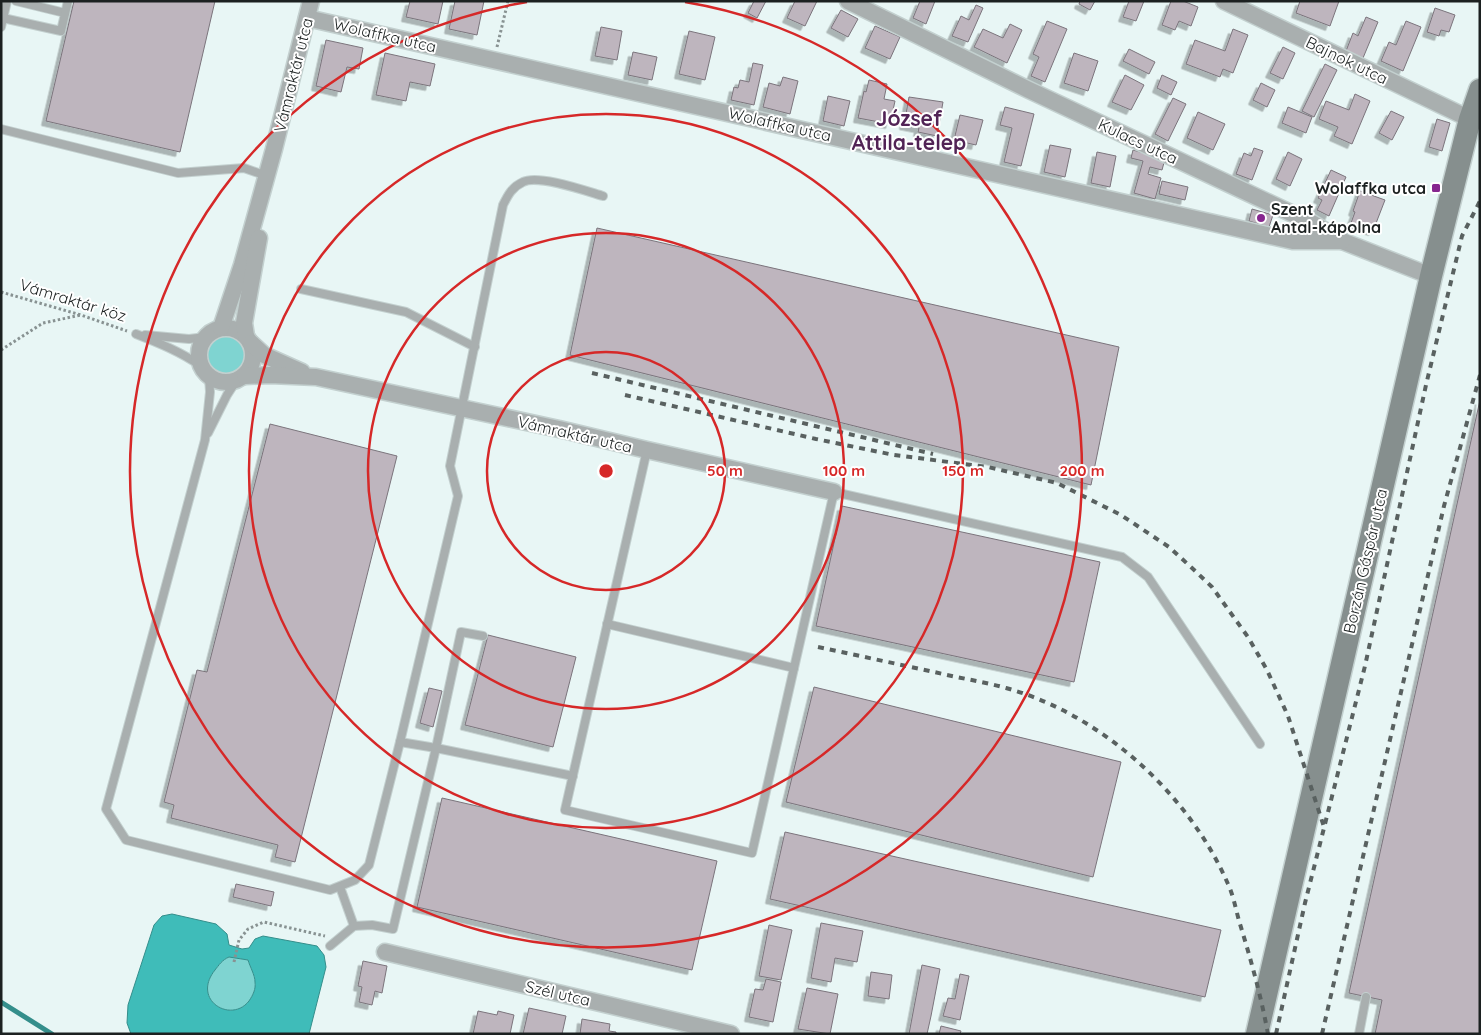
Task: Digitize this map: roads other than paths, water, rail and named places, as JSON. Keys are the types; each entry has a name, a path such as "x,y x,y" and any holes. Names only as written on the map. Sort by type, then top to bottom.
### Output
{"street":[{"name":"Vámraktár utca","path":"221,328 267,176 311,1"},
{"name":"Kulacs utca","path":"848,1 1029,90 1310,222 1342,241 1431,276"},
{"name":"Bajnok utca","path":"1224,1 1470,119"},
{"name":"Wolaffka utca","path":"307,18 1293,241 1342,241"},
{"name":"Borzán Gáspár utca","path":"1257,1034 1431,276 1470,119 1480,90"},
{"name":"Vámraktár utca","path":"274,149 244,323 249,339 264,355 316,377"},
{"path":"221,328 239,330 249,339 254,354 252,366 240,378 226,383 217,382 205,372 199,353 201,344 213,331 221,328"},
{"name":"Vámraktár utca","path":"240,378 270,375 316,377 834,492"},
{"name":"Szél utca","path":"385,952 731,1034"}],"lane":[{"path":"1,27 7,1"},
{"path":"16,1 65,12"},
{"path":"3,18 61,32 68,1"},
{"path":"1,129 178,173 244,168 267,176"},
{"path":"205,372 210,392 205,440 106,808 126,840 330,890 355,880 368,865 400,742 458,496 450,466 503,205 511,190 525,180 543,180 603,196"},
{"path":"301,289 406,312 475,347"},
{"name":"Vámraktár köz","path":"205,372 180,353 136,334 189,339 206,337"},
{"path":"205,440 227,394 240,378"},
{"path":"647,450 565,810 752,852 834,492 1122,557 1148,577 1260,744"},
{"path":"607,624 794,668"},
{"path":"330,946 354,926 372,925 393,929 436,748 461,632 483,636"},
{"path":"400,742 572,776"},
{"path":"340,887 354,926"},
{"path":"1359,1034 1366,997"}],"waterway":[{"path":"1,1002 52,1034"}],"railway":[{"path":"1276,1034 1305,903 1365,666 1426,385 1462,236 1480,201"},
{"path":"592,373 933,454"},
{"path":"1322,1034 1444,506 1480,375"},
{"path":"625,395 894,455 988,467 1057,483 1121,515 1169,547 1212,587 1248,637 1267,670 1288,716 1324,827"},
{"path":"818,647 990,684 1041,700 1075,717 1108,738 1138,762 1166,789 1190,819 1211,851 1228,884 1255,978 1268,1034"}],"place":[{"name":"Wolaffka utca","path":"1436,188"},
{"name":"Szent Antal-kápolna","path":"1261,218"}],"district":[{"name":"József Attila-telep","path":"909,130"}]}
